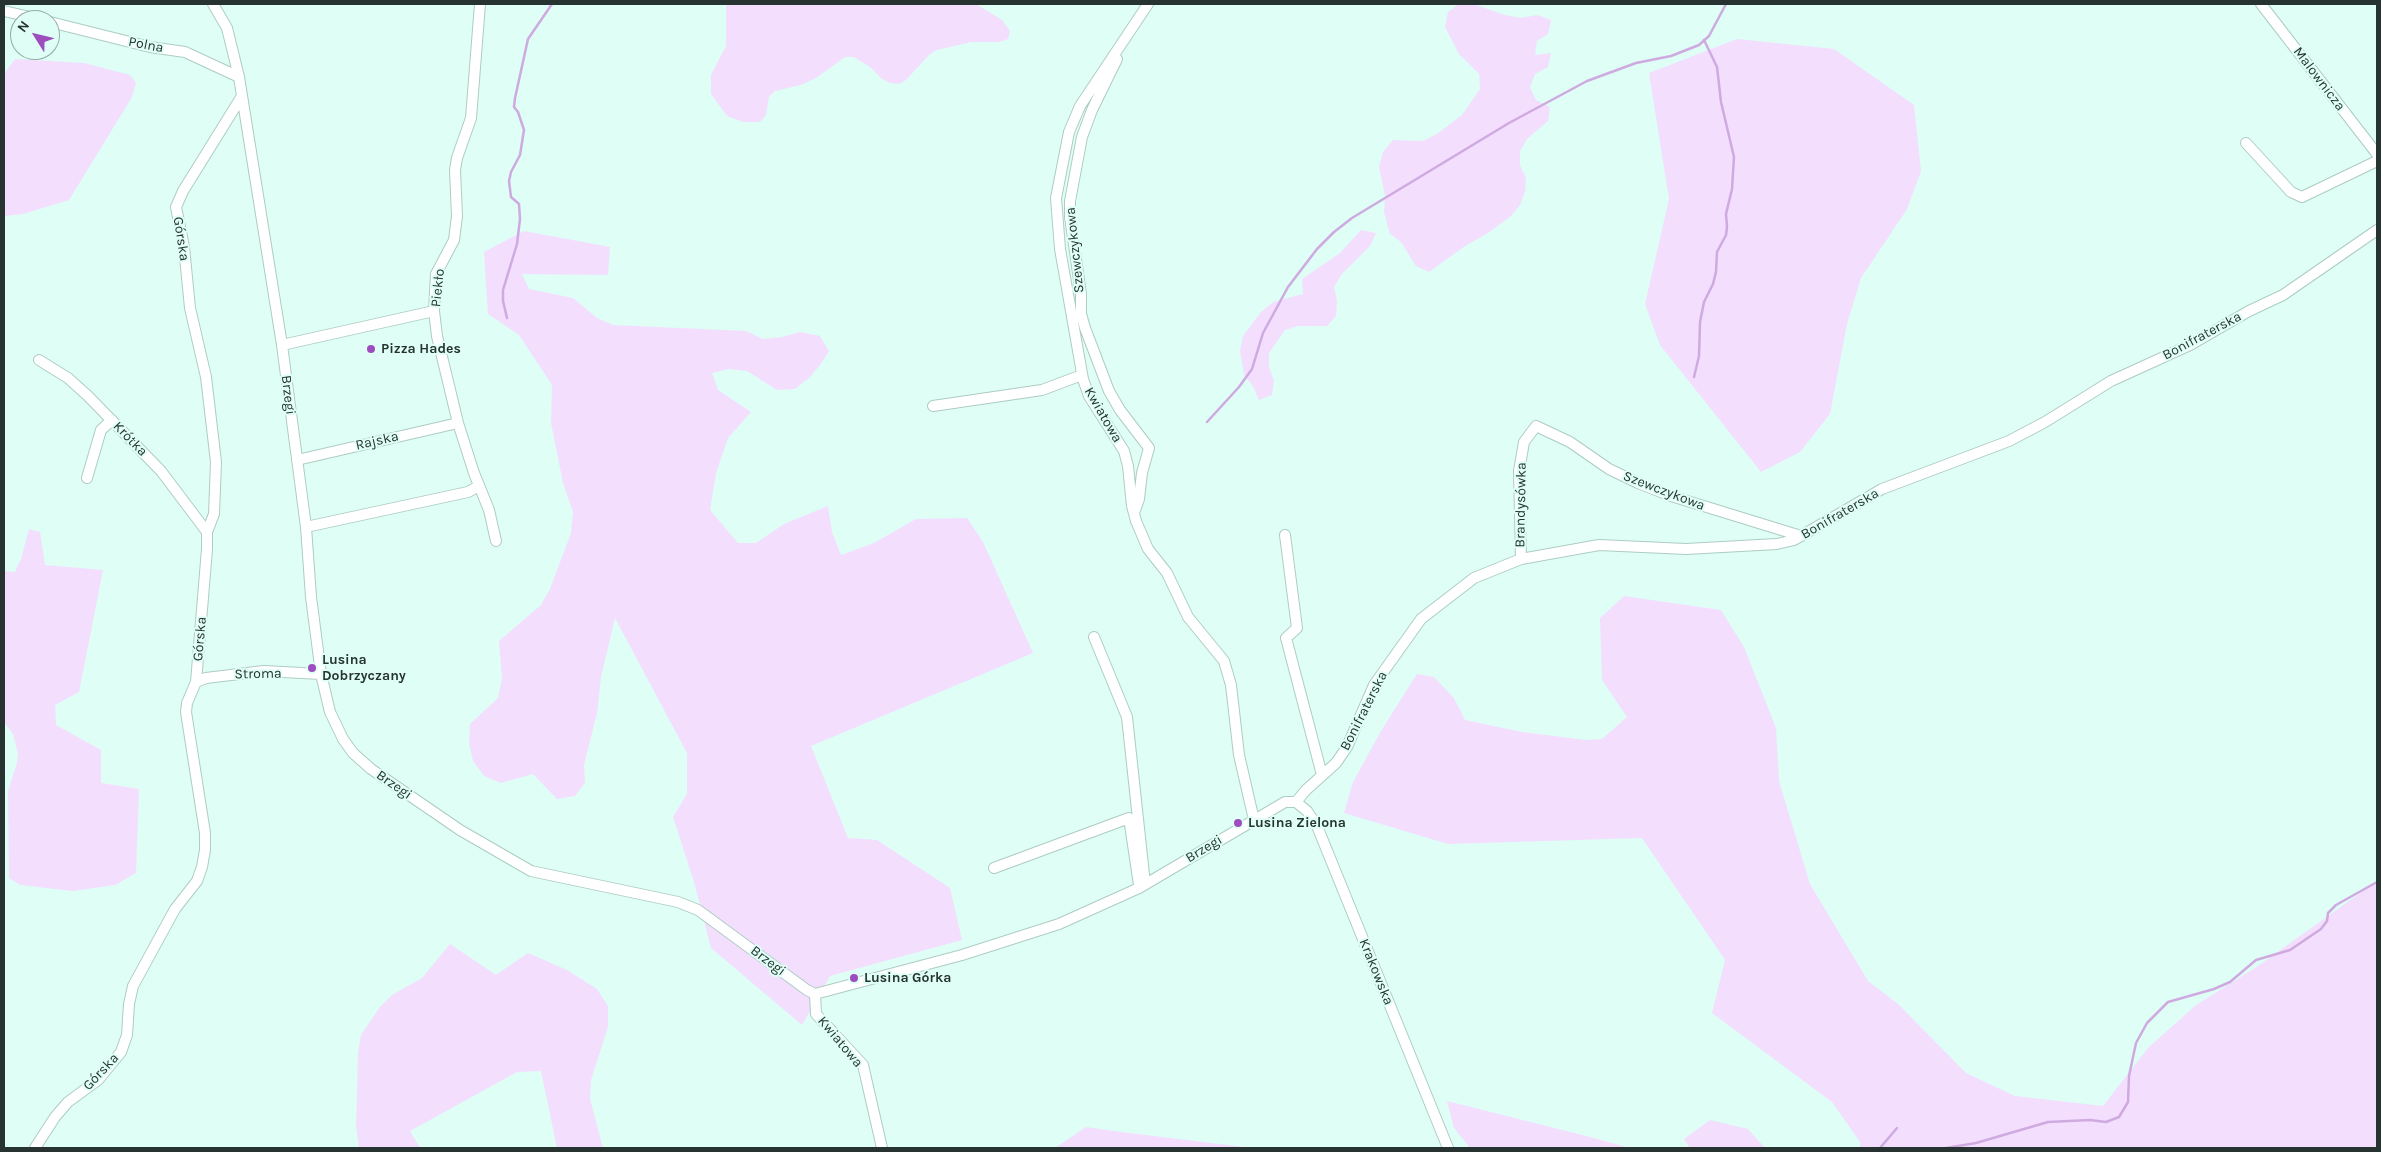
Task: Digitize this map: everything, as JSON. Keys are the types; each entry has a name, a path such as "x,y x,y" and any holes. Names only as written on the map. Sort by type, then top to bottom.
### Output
{"street":[{"name":"Brzegi","path":"213,4 227,28 239,77 282,345 306,527 310,597 321,674 330,712 343,740 353,753 371,769 440,818 531,871 678,902 698,910 815,994 962,955 1059,924 1142,886 1285,802 1296,802"},
{"name":"Piekło","path":"480,4 472,118 456,158 457,216 454,240 436,274 434,311 437,336 458,423 489,510 496,541"},
{"name":"Kwiatowa","path":"1148,4 1080,106 1069,132 1056,198 1060,249 1082,375 1089,396 1124,451 1128,466 1134,513 1148,548 1166,573 1188,617 1224,661 1231,685 1239,755 1254,820"},
{"name":"Malownicza","path":"2260,4 2377,154"},
{"name":"Szewczykowa","path":"1134,513 1139,499 1142,473 1149,448 1120,410 1109,390 1080,314 1081,294 1070,218 1070,201 1083,132 1116,62 1133,33 1138,18"},
{"name":"Polna","path":"60,24 150,47 185,52 239,77"},
{"name":"Górska","path":"35,1148 55,1117 68,1102 98,1080 121,1052 127,1035 129,1004 140,971 175,909 197,881 205,850 205,833 186,712 187,703 196,682 207,549 206,532 214,514 216,462 206,377 190,308 184,247 176,207 183,191 242,96"},
{"path":"2246,144 2291,192 2302,196 2377,161"},
{"name":"Bonifraterska","path":"1296,802 1336,763 1347,747 1374,685 1420,619 1474,578 1520,559 1599,545 1712,548 1776,544 1794,540 1882,489 2009,440 2045,422 2111,381 2190,346 2249,311 2283,295 2377,230"},
{"path":"282,345 434,311"},
{"name":"Krótka","path":"39,360 68,378 112,420 161,471 206,532"},
{"path":"933,406 1042,390 1082,375"},
{"path":"87,478 101,430 112,420"},
{"name":"Rajska","path":"297,460 458,423"},
{"name":"Szewczykowa","path":"1536,426 1570,442 1609,469 1638,483 1671,496 1801,536"},
{"name":"Brandysówka","path":"1520,559 1518,471 1524,442 1536,426"},
{"path":"306,527 468,492 479,486"},
{"path":"1286,535 1298,628 1286,638 1322,775"},
{"path":"1094,637 1126,717 1142,886"},
{"name":"Stroma","path":"196,682 206,678 264,671 321,674"},
{"name":"Krakowska","path":"1296,802 1307,811 1317,826 1448,1148"},
{"path":"994,868 1129,818 1142,886"},
{"name":"Kwiatowa","path":"815,994 816,1014 863,1065 882,1148"}],"shaded area":[{"path":"726,4 976,4 1002,20 1010,31 1008,39 999,42 971,42 937,50 930,54 906,80 899,84 890,83 882,79 870,67 854,57 845,57 816,78 801,85 775,91 769,97 766,115 760,122 743,122 727,116 711,94 711,75 726,46"},
{"path":"1459,4 1476,5 1505,15 1521,18 1537,15 1551,20 1548,34 1537,41 1535,55 1551,53 1548,67 1535,74 1530,87 1536,100 1550,107 1548,121 1527,139 1520,151 1520,165 1526,178 1525,192 1520,205 1511,216 1488,233 1465,246 1429,272 1416,266 1401,242 1390,234 1384,212 1385,196 1379,167 1383,152 1393,140 1423,141 1437,134 1462,115 1480,89 1479,74 1459,54 1445,27 1448,12"},
{"path":"1737,39 1834,49 1914,105 1921,171 1907,209 1861,278 1847,324 1830,414 1800,452 1761,472 1660,345 1645,304 1669,199 1649,73"},
{"path":"14,60 84,63 130,75 136,83 132,97 69,200 23,214 4,216 4,74"},
{"path":"1361,230 1376,233 1370,246 1341,275 1334,287 1337,301 1336,316 1327,326 1298,326 1285,330 1269,353 1269,367 1274,381 1272,395 1259,400 1253,386 1244,375 1240,351 1243,336 1261,312 1273,302 1303,294 1302,279 1340,253"},
{"path":"524,231 610,247 608,275 522,274 529,289 573,298 597,318 613,325 746,331 763,339 782,337 800,332 820,336 829,351 809,378 795,389 777,390 747,371 729,369 712,373 718,390 751,412 728,438 716,473 710,510 738,543 756,543 784,524 828,506 832,532 841,555 874,543 916,519 967,518 983,542 1033,653 811,746 848,838 877,840 950,888 962,940 830,976 802,1025 711,948 694,882 673,817 687,794 687,753 615,618 601,677 597,713 584,765 585,783 575,796 557,799 533,774 501,783 484,776 473,761 469,743 470,724 498,698 502,679 499,641 541,605 550,589 571,533 573,512 563,483 551,423 552,385 519,335 488,314 484,252"},
{"path":"29,529 40,532 45,565 103,570 79,692 55,705 56,725 101,750 101,783 139,789 136,873 115,885 73,891 20,885 9,878 8,791 17,763 18,753 13,734 4,722 4,571 15,572 21,559"},
{"path":"1624,596 1721,610 1744,647 1776,728 1779,781 1810,884 1868,981 1898,1004 1966,1073 2015,1096 2103,1106 2148,1048 2196,1005 2255,968 2377,881 2377,1148 1860,1148 1860,1142 1832,1102 1712,1013 1725,960 1642,838 1448,844 1344,813 1353,782 1381,731 1417,674 1434,677 1454,698 1465,720 1522,732 1586,740 1602,739 1627,717 1602,680 1600,618"},
{"path":"450,944 496,975 528,953 567,970 597,989 608,1006 608,1027 591,1080 590,1099 603,1148 557,1148 541,1071 517,1072 410,1131 420,1148 359,1148 356,1126 358,1053 361,1035 380,1007 392,995 422,978"},
{"path":"1447,1101 1630,1148 1470,1148 1454,1128"},
{"path":"1710,1120 1748,1129 1765,1148 1690,1148 1684,1139"},
{"path":"1086,1127 1121,1132 1253,1148 1055,1148"}],"waterway":[{"path":"507,318 503,301 503,290 517,244 520,219 519,204 511,197 509,181 511,172 520,155 524,130 518,112 514,107 515,98 528,39 552,4"},
{"path":"1207,422 1239,387 1252,369 1263,333 1288,287 1317,249 1334,232 1352,218 1509,123 1587,81 1636,63 1671,56 1699,45 1709,36 1726,4"},
{"path":"1694,377 1699,356 1700,322 1704,302 1713,284 1717,252 1726,235 1726,214 1732,189 1734,157 1721,102 1717,67 1704,40"},
{"path":"1946,1148 1976,1143 2048,1122 2090,1120 2106,1122 2119,1117 2128,1102 2129,1076 2136,1043 2147,1023 2168,1002 2214,989 2230,982 2256,960 2290,950 2321,929 2327,921 2328,913 2336,905 2377,882"},
{"path":"1880,1148 1897,1128"}],"place":[{"name":"Pizza Hades","path":"371,349"},
{"name":"Lusina Dobrzyczany","path":"312,668"},
{"name":"Lusina Zielona","path":"1238,823"},
{"name":"Lusina Górka","path":"854,978"}]}
